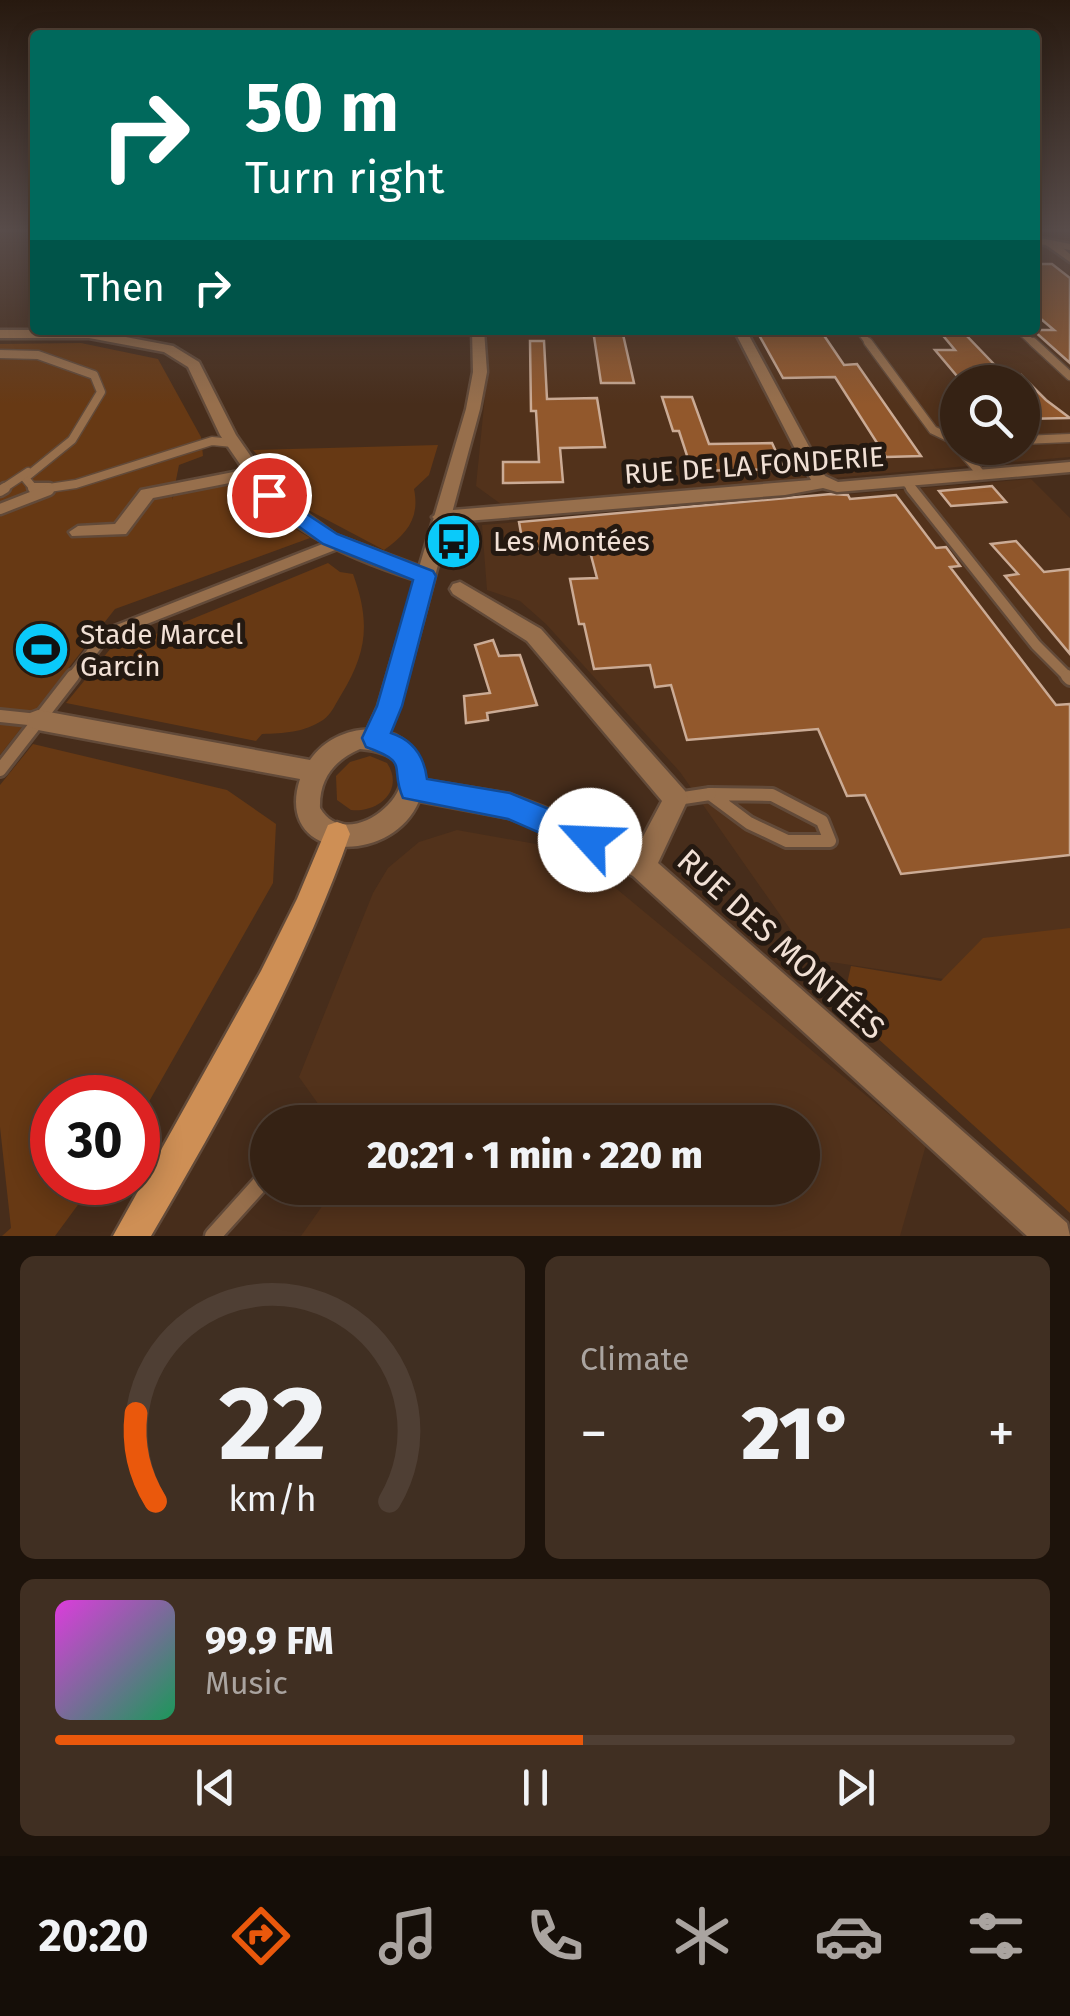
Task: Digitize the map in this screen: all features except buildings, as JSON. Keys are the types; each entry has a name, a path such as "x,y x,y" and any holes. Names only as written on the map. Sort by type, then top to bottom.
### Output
{"main road":[{"path":"131,1236 178,1158 274,976 316,891 336,834"}],"street":[{"path":"0,334 30,334"},
{"path":"95,335 168,349 194,365 233,443 269,495 295,518 339,543 424,580"},
{"path":"375,738 390,706 474,409 480,372 478,335"},
{"path":"743,335 815,474 824,483"},
{"name":"RUE DE LA FONDERIE","path":"441,517 785,490 824,483 837,486 906,482 1070,467"},
{"path":"78,532 120,530 148,494 162,489 207,484 254,472"},
{"path":"460,589 534,635 676,800 642,867"},
{"path":"38,720 313,771"},
{"path":"375,738 397,746 408,758 414,773 413,789 400,814 384,826 356,836 336,834 314,820 307,806 307,785 313,771 339,746 375,738"},
{"name":"RUE DES MONTÉES","path":"413,789 510,806 642,867 1054,1236"}],"lane":[{"path":"863,335 940,434"},
{"path":"1025,335 1070,376"},
{"path":"0,354 38,355 94,375 101,392 72,440 0,492"},
{"path":"1040,439 1070,438"},
{"path":"0,509 181,449 212,442 233,443"},
{"path":"974,465 982,475"},
{"path":"33,469 25,478 28,485 35,490 49,490"},
{"path":"906,482 1036,646 1070,679"},
{"path":"0,770 105,635 339,543"},
{"path":"0,716 38,720"},
{"path":"676,800 710,794 772,795 822,820 830,841 787,841 749,823 710,794"},
{"path":"213,1236 250,1196"}],"shaded area":[{"path":"1040,289 1070,289 1070,457 1040,460 1040,365 940,365 940,465 980,465 505,507 476,486 488,365 487,335 1040,335"},
{"name":"Stade Marcel Garcin","path":"81,343 158,359 201,437 203,456 179,465 172,500 175,492 245,481 287,524 310,538 115,609 0,755 0,344"},
{"path":"438,445 429,475 414,489 415,509 410,524 384,550 299,505 298,485 277,478 253,450"},
{"path":"1031,479 1070,518 1070,998 811,959 680,772 546,624 520,601 487,590 482,525"},
{"path":"328,563 340,572 353,574 362,607 364,636 350,679 331,712 316,724 262,734 256,741 66,703 120,637 124,647"},
{"path":"33,744 227,790 276,824 273,883 160,1082 160,1075 30,1075 30,1205 78,1205 55,1236 2,1236 11,1228 0,1127 0,785"},
{"path":"370,756 387,763 392,773 391,791 371,808 351,810 337,800 336,776 350,762"},
{"path":"457,830 536,844 595,871 926,1145 900,1236 301,1236 323,1205 820,1205 820,1105 319,1105 299,1077 373,893 388,868 419,842"},
{"path":"1070,928 1070,1213 842,1006 851,966 941,981 983,938"}],"place":[{"name":"Les Montées","path":"454,541"},
{"name":"Stade Marcel Garcin","path":"41,650"}],"route":[{"path":"269,495 295,518 330,539 425,576 390,706 375,738 397,746 408,758 414,773 413,789 510,806 590,840"}]}
